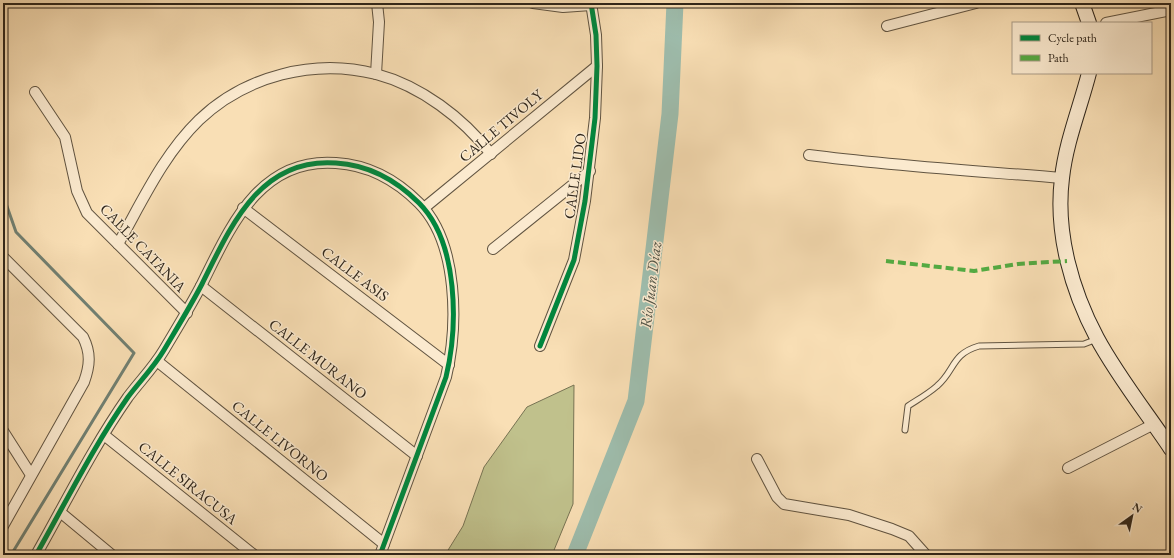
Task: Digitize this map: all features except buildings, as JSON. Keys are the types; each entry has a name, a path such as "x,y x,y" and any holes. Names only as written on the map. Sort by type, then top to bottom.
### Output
{"main road":[{"path":"1082,3 1089,22"},
{"path":"1089,74 1070,136 1062,178 1061,205 1067,261 1083,308 1098,339 1171,449"}],"street":[{"path":"376,74 379,22 377,3"},
{"path":"532,3 563,7 591,4"},
{"path":"887,26 976,3"},
{"name":"CALLE LIDO","path":"540,346 574,260 590,171 595,118 597,66 596,35 591,4"},
{"path":"1111,22 1171,10"},
{"name":"CALLE TIVOLY","path":"424,208 597,66"},
{"path":"118,244 168,158 190,129 219,103 257,82 298,70 348,70 376,74 417,91 446,109 475,134 491,154"},
{"name":"CALLE CATANIA","path":"36,92 65,137 81,202 95,223 187,313"},
{"path":"809,155 878,164 1062,178"},
{"path":"36,555 104,435 129,397 157,361 187,313 243,208 268,182 284,172 316,163 331,162 364,167 380,174 400,186 424,208 439,234 449,264 455,314 449,365 380,555"},
{"path":"493,249 590,171"},
{"name":"CALLE ASIS","path":"243,208 449,365"},
{"path":"3,257 83,337 89,355 88,370 84,382 3,526"},
{"name":"CALLE MURANO","path":"201,286 417,456"},
{"name":"CALLE LIVORNO","path":"157,361 384,544"},
{"path":"1068,468 1154,424"},
{"path":"3,431 31,475"},
{"name":"CALLE SIRACUSA","path":"104,435 254,555"},
{"path":"757,459 777,497 784,504 849,515 892,529 909,536 926,555"},
{"path":"60,512 112,555"}],"lane":[{"path":"905,430 908,406 938,386 958,357 967,349 978,346 1084,344 1098,339"}],"green space":[{"path":"574,385 573,504 552,555 445,555 463,526 484,467 527,407"}],"waterway":[{"name":"Río Juan Díaz","path":"575,555 636,401 670,114 675,3"},
{"path":"3,195 16,232 134,353 11,555"}],"marked path":[{"path":"886,261 974,271 1018,264 1067,261"}],"cycle path":[{"path":"540,346 574,260 585,201 595,118 597,66 596,35 591,3"},
{"path":"36,555 103,435 128,397 164,350 197,293 236,220 251,200 267,184 287,172 309,164 336,163 348,164 371,170 401,187 419,203 432,220 442,240 452,286 452,334 446,377 380,555"}]}
